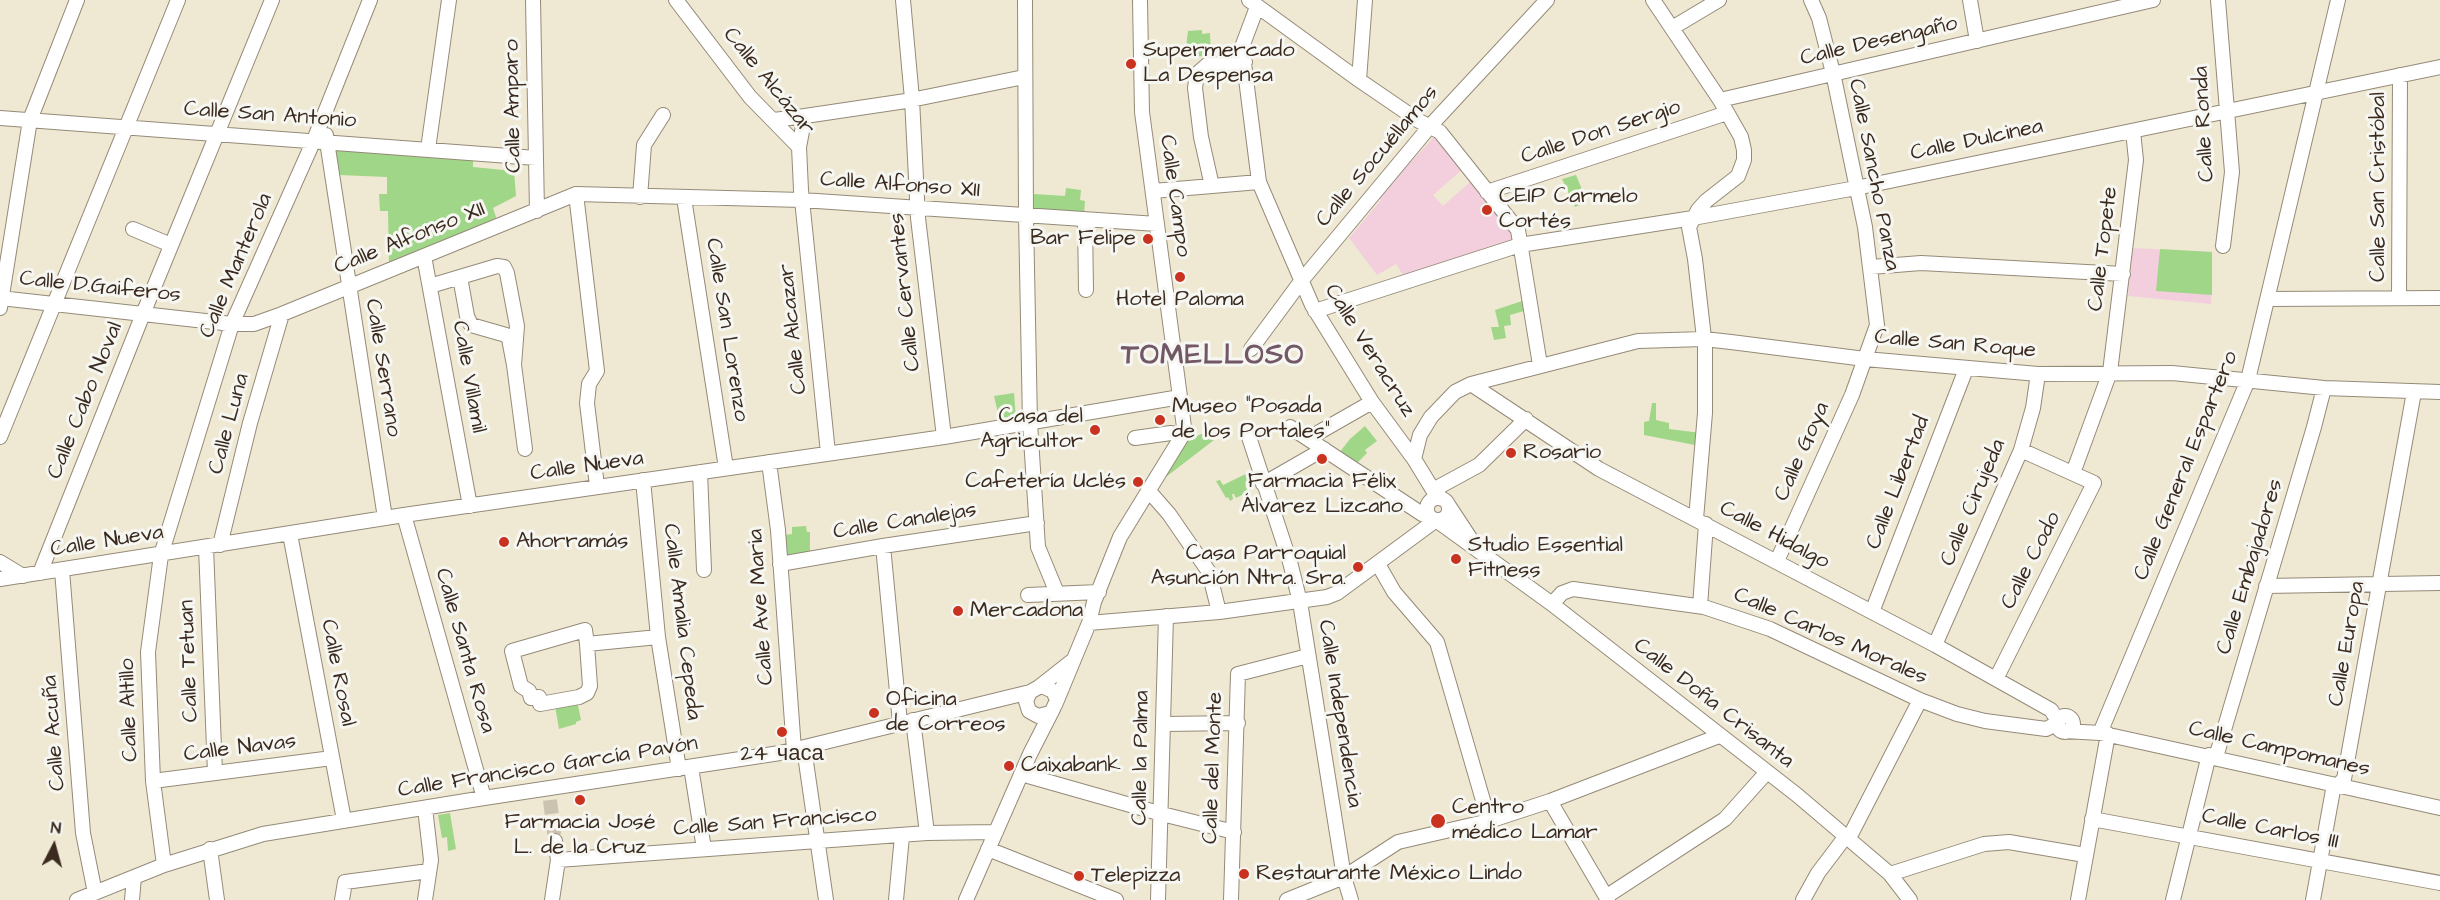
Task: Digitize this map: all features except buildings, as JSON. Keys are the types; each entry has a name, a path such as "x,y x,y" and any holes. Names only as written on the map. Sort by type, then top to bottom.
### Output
{"street":[{"path":"0,302 30,120 77,0"},
{"path":"0,437 178,0"},
{"name":"Calle Cabo Noval","path":"40,573 272,0"},
{"name":"Calle Manterola","path":"161,555 232,324 320,141 323,117 370,0"},
{"path":"428,149 449,0"},
{"name":"Calle Amparo","path":"533,0 537,211"},
{"name":"Calle Alcázar","path":"676,0 750,97 799,147 802,200"},
{"name":"Calle Cervantes","path":"903,0 912,99 918,209 944,437"},
{"path":"1025,0 1024,77 1030,423 1038,548 1058,593"},
{"name":"Calle Campo","path":"1140,0 1142,112 1184,418 1182,436"},
{"path":"1359,80 1365,0"},
{"name":"Calle Socuéllamos","path":"1251,349 1302,280 1431,125 1547,0"},
{"path":"1653,0 1728,113 1742,137 1744,150 1742,168 1737,176 1706,201 1689,227 1704,339 1705,413 1700,606"},
{"path":"1672,28 1719,0"},
{"name":"Calle Sancho Panza","path":"1811,0 1819,18 1833,73 1871,267 1877,325 1865,359"},
{"path":"1970,0 1977,41"},
{"name":"Calle Desengaño","path":"1720,100 2152,0"},
{"name":"Calle Ronda","path":"2218,0 2232,172 2223,246"},
{"name":"Calle General Espartero","path":"2078,900 2104,733 2248,380 2338,0"},
{"path":"1253,4 1359,80 1419,121 1431,125 1440,132 1518,230 1540,365"},
{"name":"Calle Veracruz","path":"1253,4 1242,47 1259,182 1315,311 1372,402 1442,498"},
{"path":"1212,186 1201,137 1195,88 1197,74 1207,65 1245,62"},
{"name":"Calle Dulcinea","path":"1315,311 1520,245 1693,218 1857,188 2440,67"},
{"name":"Calle San Cristóbal","path":"2399,298 2400,75"},
{"path":"774,120 912,99 1024,77"},
{"name":"Calle Don Sergio","path":"1487,192 1728,113"},
{"path":"640,197 644,145 663,115"},
{"path":"799,147 805,116"},
{"name":"Calle San Antonio","path":"0,118 536,158"},
{"name":"Calle Topete","path":"2110,372 2136,160 2133,131"},
{"name":"Calle Serrano","path":"320,141 348,286 385,518"},
{"path":"1153,191 1259,182"},
{"path":"576,194 597,371 589,384 587,403 597,486"},
{"name":"Calle Alfonso XII","path":"232,324 254,324 282,314 576,194 802,200 1157,224"},
{"name":"Calle San Lorenzo","path":"684,198 726,468"},
{"name":"Calle Alcazar","path":"802,200 828,453"},
{"path":"1085,220 1086,290"},
{"path":"134,229 171,245"},
{"name":"Calle Villamil","path":"424,256 470,506"},
{"path":"1871,267 1921,263 2123,274"},
{"path":"430,286 497,266 504,267 517,326 514,364"},
{"path":"460,277 471,326 506,335 509,339 525,449"},
{"path":"2268,299 2440,298"},
{"name":"Calle D.Gaiferos","path":"0,302 53,304 232,324"},
{"name":"Calle Luna","path":"213,546 282,314"},
{"name":"Calle San Roque","path":"1414,459 1420,435 1431,417 1455,392 1472,384 1540,365 1638,341 1704,339 1865,359 2038,374 2110,372 2188,374 2324,388 2440,392"},
{"name":"Calle Goya","path":"1777,561 1852,395 1865,359"},
{"name":"Calle Libertad","path":"1872,612 1966,369"},
{"path":"2073,473 2110,372"},
{"name":"Calle Cirujeda","path":"1935,645 2021,450 2033,408 2038,374"},
{"name":"Calle Hidalgo","path":"1472,384 1599,469 1935,645 2051,710 2063,724 2104,733"},
{"name":"Calle Embajadores","path":"2174,900 2189,836 2324,388"},
{"name":"Calle Europa","path":"2313,900 2333,790 2344,779 2414,392"},
{"name":"Calle Nueva","path":"0,579 404,515 944,437 1180,397"},
{"path":"1310,438 1372,402"},
{"path":"1089,623 1219,612 1300,602 1337,593 1378,564 1433,518 1447,517 1442,498 1526,419"},
{"name":"Calle Doña Crisanta","path":"1290,427 1310,438 1422,514 1433,518 1552,604 1848,837 1890,874 1910,900"},
{"path":"1074,660 1034,689 1026,701 1029,711 1038,716 1053,709 1074,660 1089,623 1120,537 1182,436 1171,433 1136,438"},
{"name":"Calle Independencia","path":"1248,434 1290,562 1300,602 1344,877 1351,900"},
{"path":"1263,484 1324,449"},
{"name":"Calle Codo","path":"1996,679 2094,483 2021,450"},
{"name":"Calle Ave Maria","path":"769,462 799,749 819,842 826,900"},
{"path":"700,472 704,570"},
{"name":"Calle Amalia Cepeda","path":"643,480 658,637 704,849"},
{"path":"1148,490 1169,514 1209,572 1219,612"},
{"name":"Calle Doña Crisanta","path":"1442,498 1480,554"},
{"name":"Calle Santa Rosa","path":"404,515 484,798"},
{"name":"Calle Canalejas","path":"780,564 1037,523"},
{"name":"Calle Rosal","path":"290,534 344,820"},
{"name":"Calle Tetuan","path":"213,546 216,773"},
{"path":"883,546 907,722 927,833"},
{"name":"Calle Altillo","path":"161,555 148,652 153,781 164,864"},
{"path":"0,562 22,576"},
{"path":"1378,564 1394,592 1437,642 1489,821"},
{"name":"Calle Acuña","path":"62,570 83,833 94,893"},
{"path":"2266,586 2440,583"},
{"name":"Calle Carlos Morales","path":"1552,604 1562,593 1573,589 1700,606 1770,629 1920,700 1957,714 1995,723 2046,729 2063,724"},
{"path":"1028,595 1099,592"},
{"name":"Calle la Palma","path":"1158,900 1166,616"},
{"path":"585,630 586,644 590,686 587,693 579,697 540,704 538,696 531,698 529,691 521,686 512,651 585,630"},
{"path":"586,644 658,637"},
{"name":"Calle del Monte","path":"1231,900 1238,674 1308,656"},
{"path":"966,900 1057,700 1053,691 1034,689"},
{"name":"Calle Francisco García Pavón","path":"77,900 164,864 262,834 484,798 550,794 799,749 1034,689"},
{"path":"1803,900 1818,873 1848,837 1920,700"},
{"path":"1164,724 1238,723"},
{"name":"Calle Campomanes","path":"2104,733 2440,808"},
{"path":"1287,900 1344,877 1398,842 1489,821 1550,801 1719,736"},
{"name":"Calle Navas","path":"153,781 333,758"},
{"path":"1550,801 1607,898 1725,819 1767,772"},
{"path":"1022,774 1162,814 1234,831"},
{"path":"424,808 431,860 425,900"},
{"name":"Calle Carlos III","path":"2092,819 2440,883"},
{"name":"Calle San Francisco","path":"558,860 927,833 996,832"},
{"path":"896,900 902,836"},
{"path":"552,900 558,860 555,841"},
{"path":"1890,874 1984,844 2009,842 2085,855"},
{"path":"210,849 217,900"},
{"path":"988,849 1116,900"},
{"path":"342,900 345,882 429,871"},
{"path":"132,900 134,877"}],"shaded area":[{"path":"1435,136 1462,170 1433,195 1443,206 1471,181 1510,231 1512,240 1403,275 1396,264 1377,275 1349,238 1381,200 1379,196"},
{"path":"2133,248 2212,252 2211,304 2128,296"}],"green space":[{"path":"1202,30 1202,34 1210,33 1211,57 1185,55 1188,31"},
{"path":"335,150 473,159 473,167 514,171 516,196 493,208 498,223 389,265 388,211 380,211 379,194 387,194 387,177 339,175"},
{"path":"1576,175 1587,202 1575,207 1562,179"},
{"path":"1066,188 1081,190 1080,200 1085,201 1084,214 1034,211 1034,194 1065,196"},
{"path":"2160,249 2212,252 2212,295 2156,291"},
{"path":"1522,301 1524,311 1510,315 1511,325 1504,326 1506,338 1494,340 1491,327 1499,327 1495,310"},
{"path":"1014,393 1016,419 1000,422 994,396"},
{"path":"1652,403 1656,403 1656,420 1669,423 1669,429 1701,433 1700,446 1644,435 1644,422 1649,421"},
{"path":"1365,426 1377,441 1365,450 1367,453 1356,464 1339,453"},
{"path":"1209,431 1214,440 1162,480 1186,440"},
{"path":"1252,471 1255,481 1245,485 1248,492 1236,498 1232,494 1233,499 1230,501 1228,497 1226,498 1216,481 1220,480 1223,485"},
{"path":"806,526 807,532 810,532 810,552 787,557 784,535 792,534 792,527"},
{"path":"577,701 581,720 576,724 559,729 555,706"},
{"path":"450,813 456,849 448,851 447,837 442,838 438,815"}],"tunnel":[{"path":"550,800 555,841"}],"place":[{"name":"Supermercado La Despensa","path":"1131,64"},
{"name":"CEIP Carmelo Cortés","path":"1487,210"},
{"name":"Bar Felipe","path":"1148,239"},
{"name":"Hotel Paloma","path":"1180,277"},
{"name":"Museo \"Posada de los Portales\"","path":"1160,420"},
{"name":"Casa del Agricultor","path":"1095,430"},
{"name":"Rosario","path":"1511,453"},
{"name":"Farmacia Félix Álvarez Lizcano","path":"1322,459"},
{"name":"Cafetería Uclés","path":"1138,482"},
{"name":"Ahorramás","path":"504,542"},
{"name":"Studio Essential Fitness","path":"1456,559"},
{"name":"Casa Parroquial Asunción Ntra. Sra.","path":"1358,567"},
{"name":"Mercadona","path":"958,611"},
{"name":"Oficina de Correos","path":"874,713"},
{"name":"24 часа","path":"782,732"},
{"name":"Caixabank","path":"1009,766"},
{"name":"Farmacia José L. de la Cruz","path":"580,800"},
{"name":"Centro médico Lamar","path":"1438,821"},
{"name":"Restaurante México Lindo","path":"1244,874"},
{"name":"Telepizza","path":"1079,876"}],"district":[{"name":"TOMELLOSO","path":"1213,357"}]}
